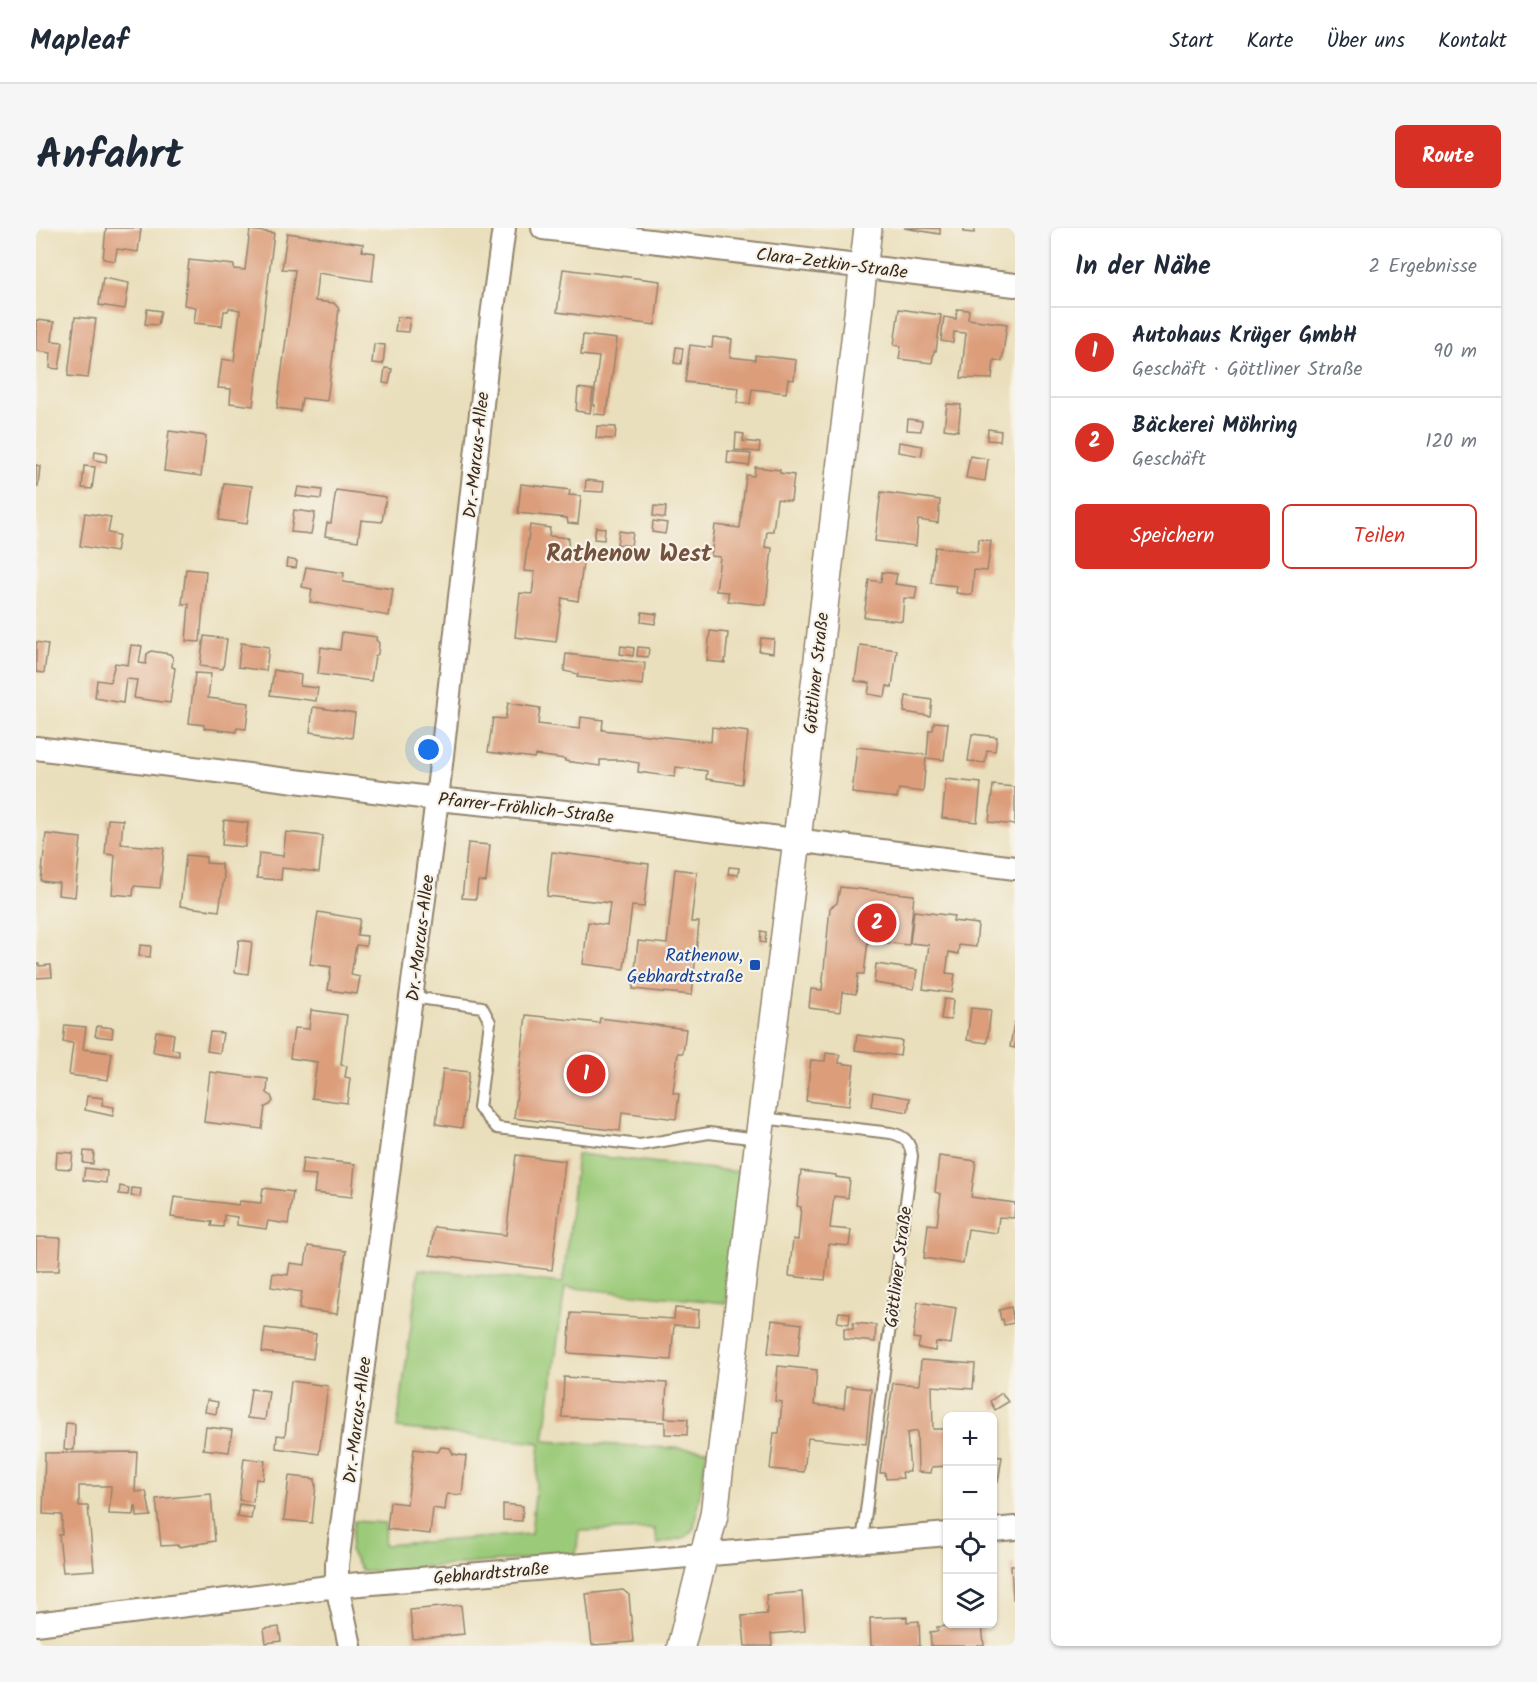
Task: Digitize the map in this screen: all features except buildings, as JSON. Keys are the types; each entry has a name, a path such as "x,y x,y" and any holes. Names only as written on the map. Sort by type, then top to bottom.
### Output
{"street":[{"name":"Dr.-Marcus-Allee","path":"350,1646 337,1586 337,1564 437,799 504,228"},
{"name":"Clara-Zetkin-Straße","path":"543,228 1015,285"},
{"name":"Göttliner Straße","path":"681,1646 714,1515 760,1129 798,840 868,228"},
{"name":"Pfarrer-Fröhlich-Straße","path":"36,748 437,799 536,808 1015,868"},
{"path":"997,1530 1015,1528"},
{"name":"Gebhardtstraße","path":"36,1624 337,1586 943,1534"}],"lane":[{"path":"412,997 482,1008 490,1022 479,1108 497,1128 640,1145 709,1133 760,1129"},
{"name":"Göttliner Straße","path":"760,1129 891,1133 906,1139 911,1146 912,1156 862,1542"}],"green space":[{"path":"577,1154 740,1172 726,1303 565,1287 544,1441 707,1450 694,1528 686,1537 658,1544 654,1529 579,1531 576,1555 363,1572 350,1551 354,1521 385,1523 384,1545 531,1534 540,1443 397,1428 419,1269 563,1283"}],"place":[{"name":"Bäckerei Möhring","path":"877,923"},
{"name":"Rathenow, Gebhardtstraße","path":"755,965"},
{"name":"Autohaus Krüger GmbH","path":"586,1074"}],"district":[{"name":"Rathenow West","path":"629,553"}]}
